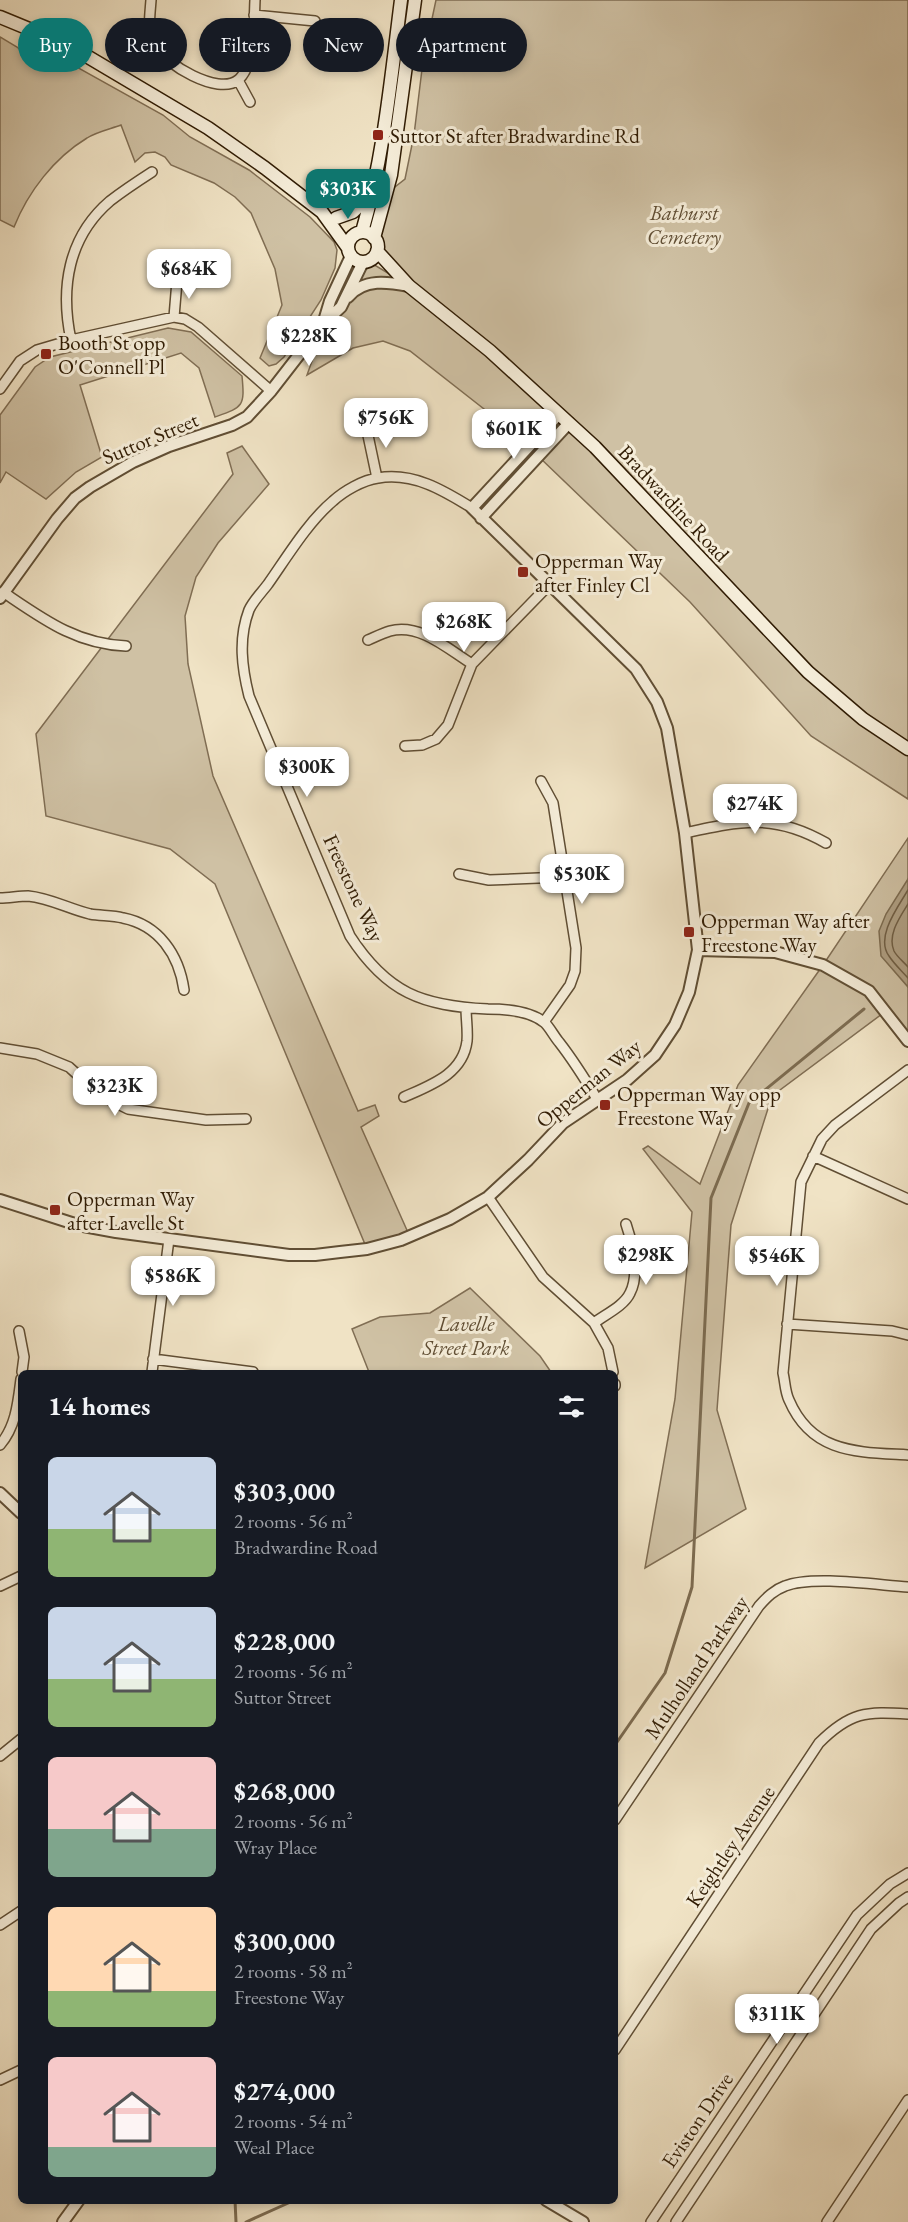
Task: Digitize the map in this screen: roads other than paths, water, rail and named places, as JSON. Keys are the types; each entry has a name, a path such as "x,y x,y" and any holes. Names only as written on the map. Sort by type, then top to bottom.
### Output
{"main road":[{"path":"349,252 351,238 361,232 374,191 401,0"},
{"path":"322,212 356,260 365,261 377,251 374,238 391,175 415,0"},
{"path":"0,17 68,45 174,106 265,168 322,212 374,238"},
{"path":"336,218 353,212 374,191"},
{"name":"Bradwardine Road","path":"377,251 409,286 490,351 595,447 808,672 863,719 908,749"},
{"name":"Bradwardine Road","path":"365,261 409,286"}],"street":[{"path":"151,0 149,27 151,37 161,53 205,82 223,84 238,80 246,69 250,57 255,0"},
{"path":"254,15 303,20"},
{"path":"238,80 250,102"},
{"path":"71,340 66,315 65,290 70,262 80,239 93,219 110,202 152,172"},
{"name":"Suttor Street","path":"322,324 349,252"},
{"name":"Suttor Street","path":"2,595 57,519 75,498 90,487 133,462 169,446 232,425 247,417 271,391 322,324 341,307 365,261"},
{"path":"174,317 177,281"},
{"path":"341,307 352,292 372,283 387,282 409,286"},
{"path":"0,389 14,368 27,355 45,347 174,317 186,319 198,327 271,391"},
{"path":"472,508 559,414"},
{"path":"481,518 569,423"},
{"path":"366,426 377,478"},
{"name":"Freestone Way","path":"481,518 472,508 445,491 410,479 377,478 355,487 333,501 311,526 250,609 242,641 243,671 249,696 350,936 362,955 378,973 406,993 433,1003 466,1008 515,1010 544,1022"},
{"name":"Opperman Way","path":"0,1200 78,1225 169,1239 304,1256 367,1249 427,1230 488,1197 563,1123 627,1080 655,1055 675,1025 689,992 698,950 685,833 667,728 657,702 636,669 481,518"},
{"path":"405,746 422,745 436,739 448,725 472,664 549,585"},
{"path":"2,595 90,642 126,646"},
{"path":"368,640 390,631 406,629 429,636 472,664"},
{"path":"541,781 553,803 576,948 575,971 570,985 544,1022 582,1072 597,1099"},
{"path":"685,833 733,822 766,822 805,831 826,843"},
{"path":"459,874 489,880 563,877"},
{"path":"0,898 28,896 91,914 123,918 145,925 164,940 181,971 184,990"},
{"path":"698,950 775,952 824,965 869,991 908,1041"},
{"path":"404,1097 430,1086 458,1067 467,1042 466,1008"},
{"path":"0,1048 37,1054 69,1067 100,1095 128,1109 206,1120 246,1119"},
{"path":"908,1070 835,1125 822,1139 801,1182 783,1372 788,1399 804,1426 826,1444 854,1451 908,1455"},
{"path":"813,1156 908,1199"},
{"path":"488,1197 543,1277 594,1323 608,1348 613,1370"},
{"path":"594,1323 623,1302 631,1292 634,1248 626,1224"},
{"path":"152,1370 169,1239"},
{"path":"787,1324 892,1331 908,1335"},
{"path":"19,1331 24,1357 22,1370"},
{"path":"153,1359 238,1370"},
{"path":"0,1445 9,1434 18,1399"},
{"path":"0,1493 18,1510"},
{"path":"0,1586 18,1577"},
{"name":"Mulholland Parkway","path":"618,1816 767,1597 787,1585 807,1580 908,1587"},
{"name":"Keightley Avenue","path":"618,2045 819,1743 838,1726 857,1716 877,1712 908,1714"},
{"path":"0,1756 18,1741"},
{"name":"Eviston Drive","path":"651,2222 857,1915 890,1884 908,1873"},
{"name":"Eviston Drive","path":"676,2222 871,1929 908,1897"},
{"path":"0,1925 18,1913"},
{"path":"0,2080 18,2071"},
{"path":"826,2222 908,2100"},
{"path":"63,2222 76,2204"},
{"path":"553,2204 583,2222"}],"water":[{"path":"908,879 908,987 881,956 879,931 886,914"}],"waterway":[{"path":"618,1741 665,1673 692,1587 711,1198 749,1103 864,1009"},
{"path":"235,2204 236,2222"},
{"path":"246,2222 286,2204"}],"place":[{"name":"Suttor St after Bradwardine Rd","path":"378,135"},
{"name":"Booth St opp O'Connell Pl","path":"46,354"},
{"name":"Opperman Way after Finley Cl","path":"523,572"},
{"name":"Opperman Way after Freestone Way","path":"689,932"},
{"name":"Opperman Way opp Freestone Way","path":"605,1105"},
{"name":"Opperman Way after Lavelle St","path":"55,1210"}],"park label":[{"name":"Bathurst Cemetery","path":"684,224"},
{"name":"Lavelle Street Park","path":"466,1335"}]}
